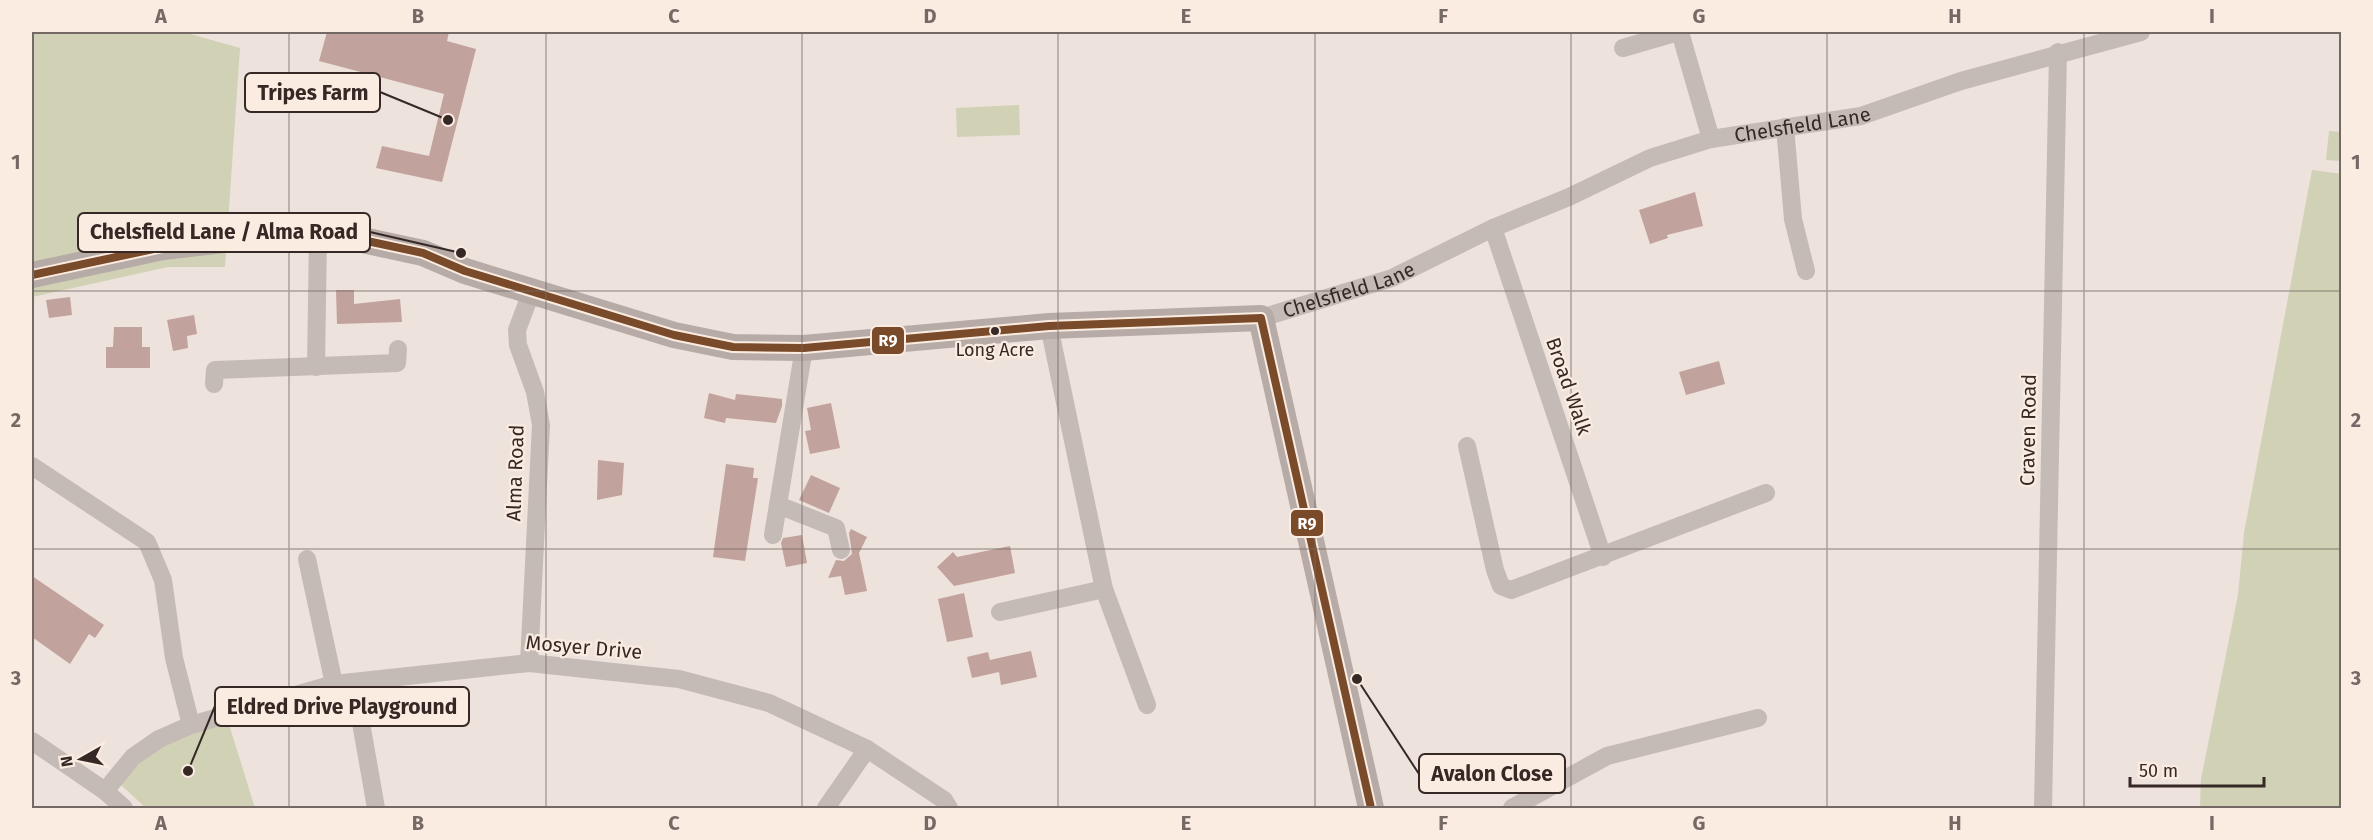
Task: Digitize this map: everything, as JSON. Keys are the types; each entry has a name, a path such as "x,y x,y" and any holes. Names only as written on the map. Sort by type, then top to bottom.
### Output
{"street":[{"path":"1623,48 1679,32 1711,139"},
{"name":"Chelsfield Lane","path":"32,275 162,247 241,238 318,235 353,238 423,253 465,271 674,335 733,347 804,348 1049,326 1262,318 1392,278 1493,228 1569,197 1650,158 1711,139 1861,116 1961,81 2058,52 2141,32"},
{"name":"Craven Road","path":"2043,808 2058,52"},
{"path":"1785,127 1793,219 1806,271"},
{"name":"Broad Walk","path":"1493,228 1603,557"},
{"path":"316,367 318,235"},
{"name":"Alma Road","path":"529,663 541,425 536,392 518,345 517,330 532,290"},
{"path":"1262,318 1371,808"},
{"path":"1049,326 1104,589 1147,705"},
{"path":"773,535 804,348"},
{"path":"214,384 215,370 397,363 398,349"},
{"path":"1467,446 1496,570 1501,586 1511,590 1603,557 1766,493"},
{"path":"32,465 147,542 163,580 174,658 191,725"},
{"path":"778,505 836,528 841,550"},
{"path":"307,559 334,684"},
{"path":"1000,612 1104,589"},
{"name":"Mosyer Drive","path":"105,791 133,757 159,739 191,725 334,684 529,663 679,678 769,703 867,749 944,800 949,808"},
{"path":"354,683 376,808"},
{"path":"1512,808 1607,756 1758,718"},
{"path":"32,741 105,791 124,808"},
{"path":"826,808 867,749"}],"green space":[{"path":"32,32 183,32 240,48 225,267 168,267 32,297"},
{"path":"1019,105 1020,135 957,137 956,108"},
{"path":"2329,131 2341,132 2341,161 2326,160"},
{"path":"2312,170 2342,174 2341,808 2200,808 2201,779 2238,595 2244,533"},
{"path":"227,718 255,808 146,808 120,784 144,759 169,739"}],"building":[{"path":"327,32 449,32 447,41 476,49 442,182 376,168 382,146 429,156 444,94 319,61"},
{"path":"1695,192 1703,226 1667,235 1668,238 1650,244 1639,210"},
{"path":"336,290 354,290 354,304 400,299 402,322 337,324"},
{"path":"70,297 72,315 49,318 46,300"},
{"path":"194,315 197,334 187,336 188,348 173,351 167,320"},
{"path":"114,327 142,327 142,347 150,347 150,368 106,368 106,347 113,347"},
{"path":"1719,361 1725,384 1686,395 1679,372"},
{"path":"709,393 735,400 736,394 782,399 782,406 776,423 726,418 725,423 704,418"},
{"path":"831,403 840,448 810,454 805,431 811,430 807,408"},
{"path":"598,460 624,463 622,495 597,500"},
{"path":"726,464 754,468 753,478 758,478 745,561 713,557"},
{"path":"811,475 840,488 829,513 799,500"},
{"path":"851,529 867,537 859,553 867,591 845,595 841,576 828,578 836,560 844,561 852,554 849,533"},
{"path":"802,535 807,563 786,567 781,543 783,538"},
{"path":"1010,546 1015,573 954,586 937,567 953,552 957,557"},
{"path":"32,576 104,625 95,638 89,634 70,664 32,637"},
{"path":"964,593 973,637 947,642 938,599"},
{"path":"1031,651 1037,677 1001,685 999,672 972,678 967,657 988,652 990,660"}],"transit line":[{"name":"R9","path":"32,275 163,247 241,238 318,235 353,238 423,253 465,271 674,335 733,347 804,348 1049,326 1261,318 1371,808"}],"place":[{"name":"Tripes Farm","path":"448,120"},
{"name":"Chelsfield Lane / Alma Road","path":"461,253"},
{"name":"Long Acre","path":"995,331"},
{"name":"Avalon Close","path":"1357,679"},
{"name":"Eldred Drive Playground","path":"188,771"}]}
